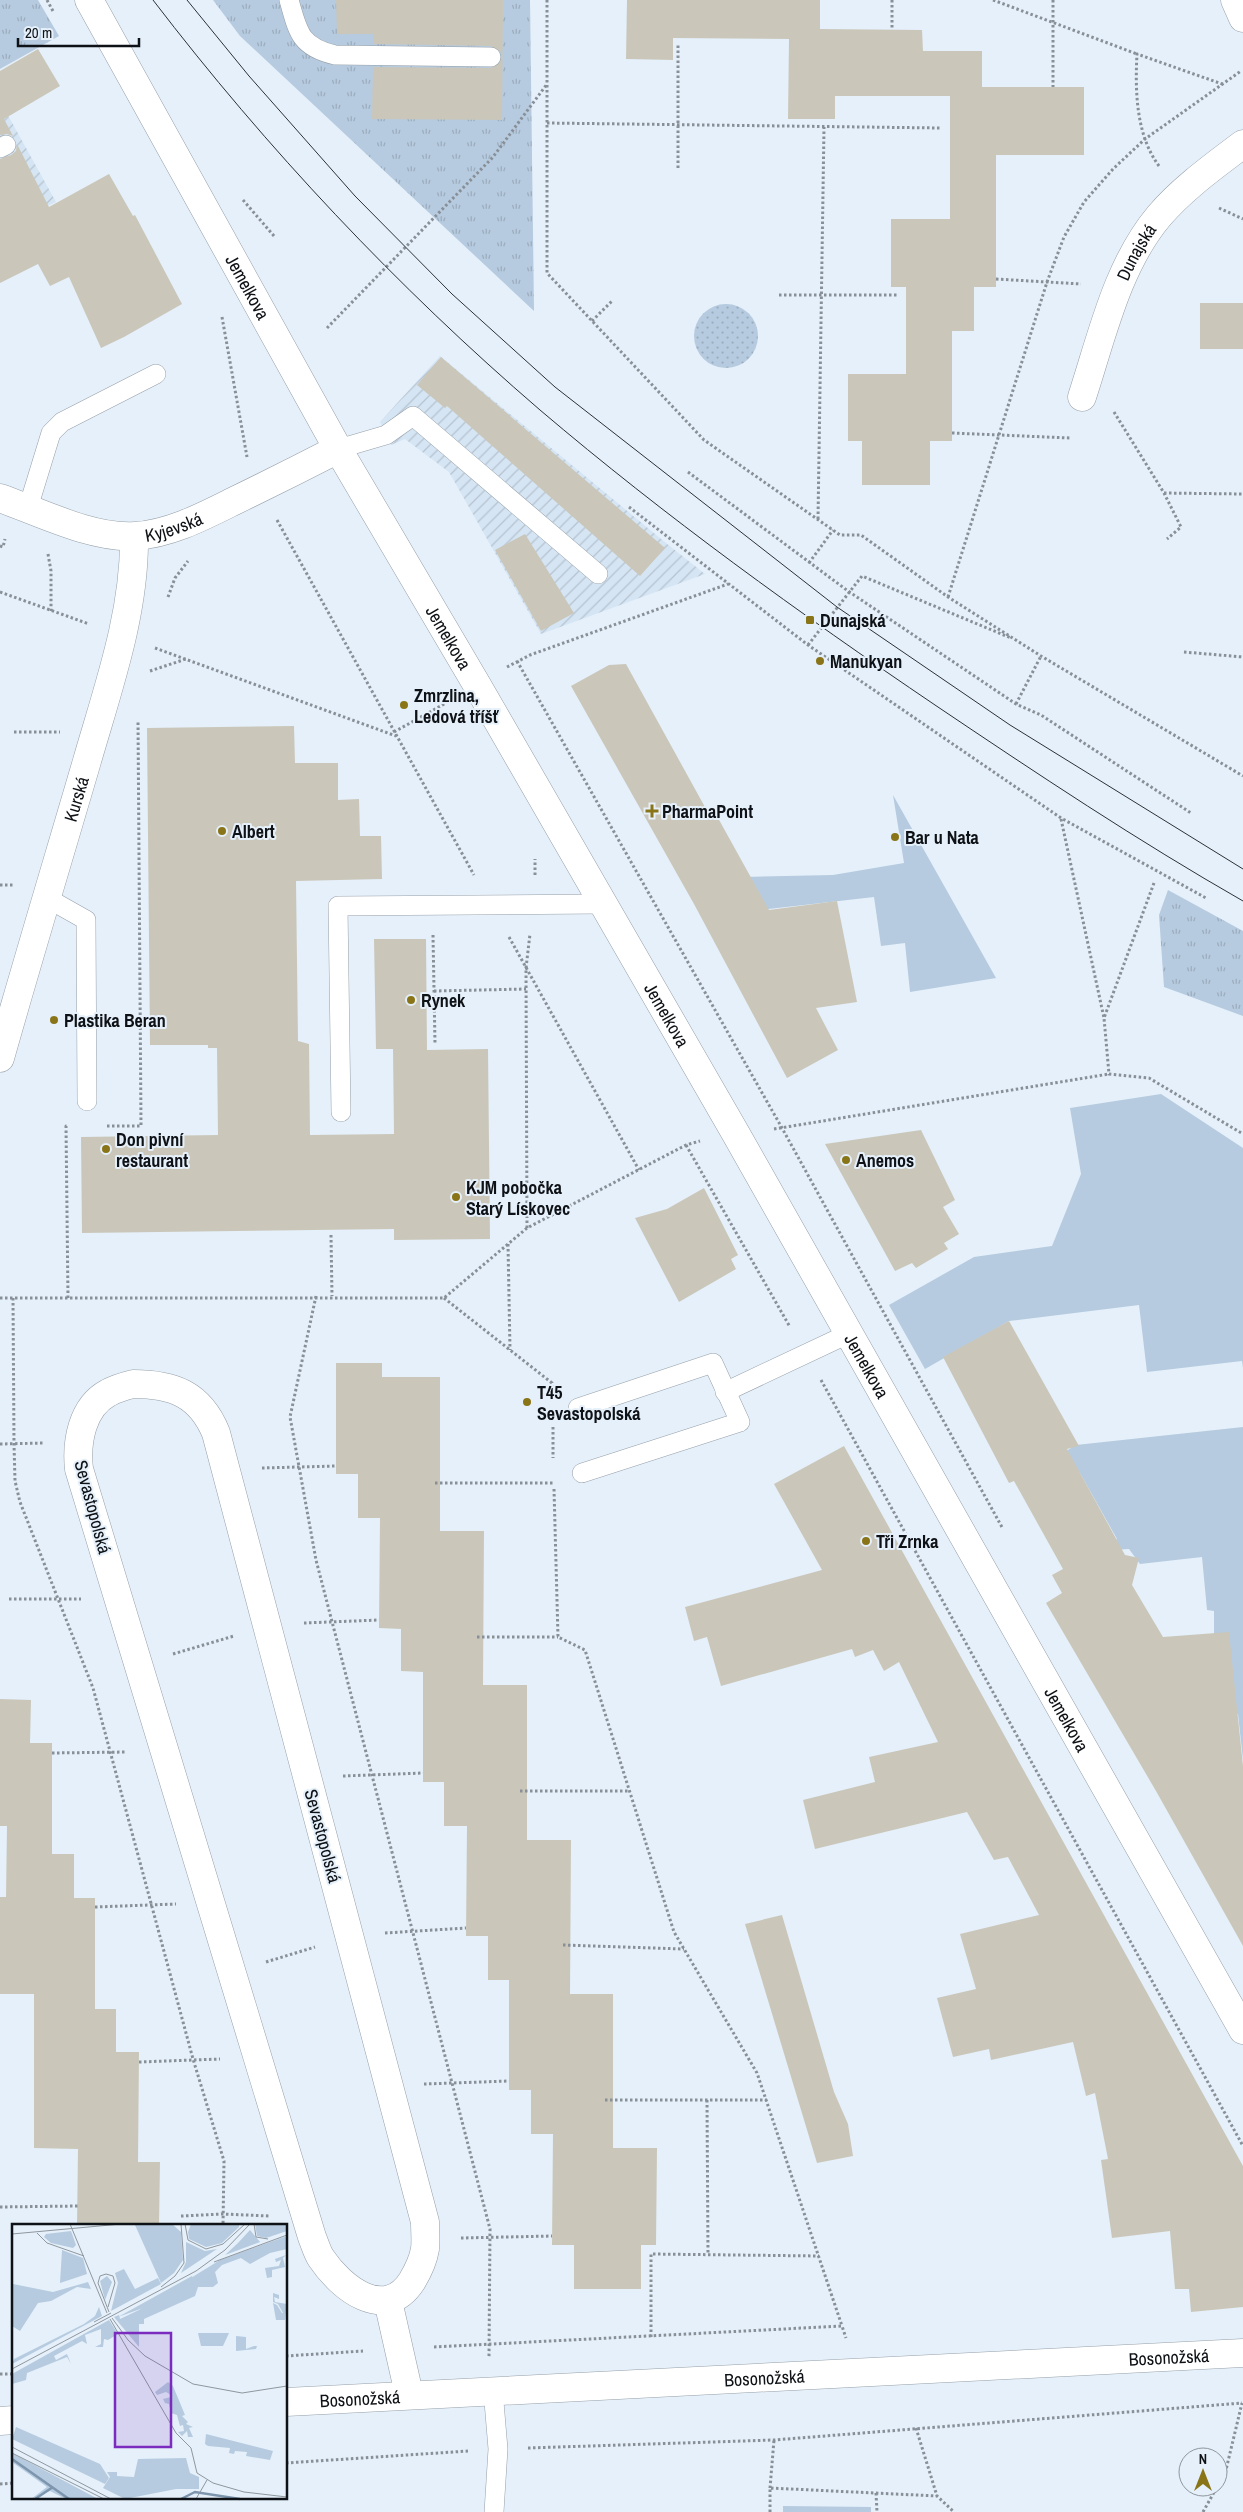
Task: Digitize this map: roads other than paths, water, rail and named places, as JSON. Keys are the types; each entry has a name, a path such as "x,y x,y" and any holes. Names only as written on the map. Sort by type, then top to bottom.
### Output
{"street":[{"name":"Jemelkova","path":"89,0 338,450 602,904 1243,2030"},
{"path":"1235,0 1243,18"},
{"name":"Dunajská","path":"1082,397 1119,286 1137,248 1159,216 1185,190 1243,144"},
{"name":"Kyjevská","path":"0,498 102,532 134,536 166,531 215,510 338,450"},
{"name":"Kurská","path":"0,1058 120,644 135,565 134,536"},
{"name":"Sevastopolská","path":"133,1384 156,1384 181,1391 199,1404 210,1419 216,1433 425,2222 425,2249 419,2270 405,2292 388,2301 365,2299 339,2281 320,2257 79,1469 78,1442 90,1408 107,1393 133,1384"},
{"path":"388,2301 408,2394"},
{"name":"Bosonožská","path":"288,2402 408,2394 1243,2353"}],"lane":[{"path":"289,0 302,40 317,51 335,55 491,57"},
{"path":"28,508 51,433 62,422 156,374"},
{"path":"338,450 386,435 413,416 598,574"},
{"path":"47,898 86,920 87,1101"},
{"path":"341,1112 338,906 602,904"},
{"path":"725,1392 848,1334"},
{"path":"578,1408 713,1363 740,1422 582,1473"},
{"path":"493,2390 498,2449 494,2512"}],"tram line":[{"path":"153,0 241,110 385,266 487,363 588,450 684,526 884,670 1087,806 1243,901"},
{"path":"187,0 249,76 355,196 452,294 555,387 837,607 1010,725 1243,869"}],"place":[{"name":"Dunajská","path":"810,620"},
{"name":"Manukyan","path":"820,661"},
{"name":"Zmrzlina, Ledová tříšť","path":"404,705"},
{"name":"PharmaPoint","path":"652,811"},
{"name":"Albert","path":"222,831"},
{"name":"Bar u Nata","path":"895,837"},
{"name":"Rynek","path":"411,1000"},
{"name":"Plastika Beran","path":"54,1020"},
{"name":"Don pivní restaurant","path":"106,1149"},
{"name":"Anemos","path":"846,1160"},
{"name":"KJM pobočka Starý Lískovec","path":"456,1197"},
{"name":"T45 Sevastopolská","path":"527,1402"},
{"name":"Tři Zrnka","path":"866,1541"}]}
